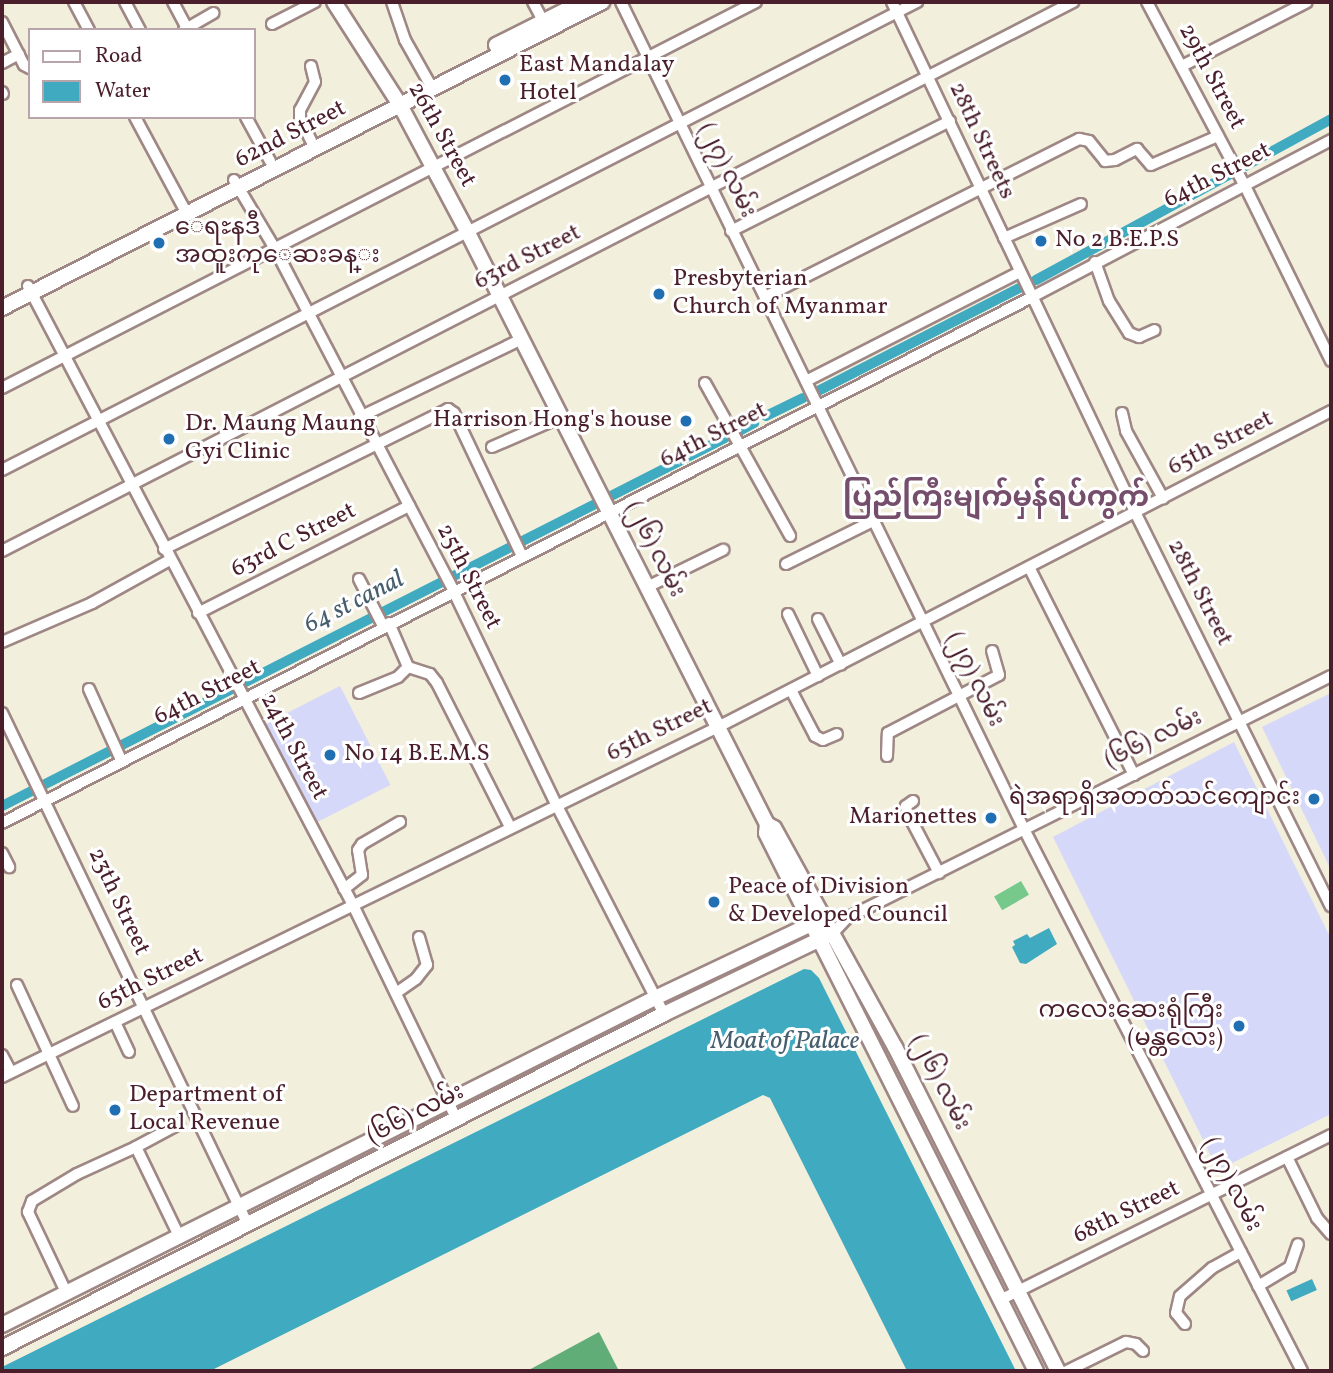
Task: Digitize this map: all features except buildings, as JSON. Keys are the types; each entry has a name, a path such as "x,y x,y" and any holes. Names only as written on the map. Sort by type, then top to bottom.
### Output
{"main road":[{"name":"26th Street","path":"334,2 398,101 500,296"},
{"name":"62nd Street","path":"546,26 582,2"},
{"name":"62nd Street","path":"2,308 30,289 398,101 546,26 602,2"},
{"name":"62nd Street","path":"236,184 270,161 398,101"},
{"name":"62nd Street","path":"2,299 30,289"},
{"name":"(၂၆) လမ်း","path":"500,296 768,824 766,833 932,1117 1058,1371"},
{"name":"(၆၆) လမ်း","path":"2,1325 657,997 818,921"},
{"name":"(၂၆) လမ်း","path":"826,936 1000,1300 1037,1371"},
{"name":"(၆၆) လမ်း","path":"2,1348 664,1013 826,936"}],"street":[{"path":"74,2 88,28"},
{"path":"125,2 139,28"},
{"path":"173,2 186,28"},
{"path":"272,24 315,2"},
{"path":"392,2 405,40 430,85"},
{"path":"533,2 546,26"},
{"name":"(၂၇) လမ်း","path":"621,2 922,624 1302,1371"},
{"path":"2,388 756,2"},
{"path":"2,470 679,123 895,7 917,2"},
{"name":"63rd Street","path":"2,551 1073,2"},
{"name":"29th Street","path":"1147,2 1245,186 1331,361"},
{"path":"1182,66 1307,2"},
{"name":"28th Streets","path":"895,7 1026,285"},
{"path":"188,28 213,13"},
{"path":"2,22 24,65 28,67"},
{"path":"2,63 19,54"},
{"path":"311,66 315,82 300,110 300,118 311,141"},
{"path":"136,119 185,210"},
{"path":"247,119 270,161"},
{"path":"731,230 950,121"},
{"path":"765,297 980,186 1079,139 1089,141 1105,161 1115,160 1137,149 1151,164 1218,136"},
{"name":"64th Street","path":"2,822 42,792 382,621 735,438 813,394 1026,285 1095,262 1331,140"},
{"name":"25th Street","path":"236,184 274,247 450,584 556,804 664,1013"},
{"path":"1004,238 1082,204"},
{"path":"1095,262 1109,301 1129,333 1139,337 1155,330"},
{"path":"813,394 1026,285"},
{"name":"28th Street","path":"1026,285 1135,512 1331,906"},
{"name":"24th Street","path":"30,289 164,549 345,889 457,1120"},
{"path":"362,416 522,339"},
{"path":"705,383 790,536"},
{"path":"164,549 451,410 519,549"},
{"name":"65th Street","path":"6,1074 718,727 1331,411"},
{"path":"1122,413 1126,431 1163,498"},
{"path":"492,447 561,417"},
{"name":"63rd C Street","path":"198,613 409,506"},
{"path":"786,564 873,521"},
{"path":"647,587 723,550"},
{"path":"2,642 92,603 170,560"},
{"path":"1029,567 1134,775"},
{"path":"359,579 408,667 424,671 438,683 510,827"},
{"path":"788,614 818,676"},
{"path":"818,619 841,665"},
{"path":"887,756 888,733 999,675 992,651"},
{"path":"359,693 398,677 408,667"},
{"name":"(၆၆) လမ်း","path":"826,936 847,918 1331,676"},
{"path":"89,689 118,755"},
{"path":"791,690 815,736 823,740 837,734"},
{"name":"23th Street","path":"2,713 247,1223"},
{"path":"913,801 906,806 907,812 939,873"},
{"path":"345,889 362,875 358,850 362,844 400,822"},
{"path":"2,853 9,867"},
{"name":"(၆၆) လမ်း","path":"818,921 847,918"},
{"path":"396,993 416,979 427,965 419,937"},
{"path":"17,985 74,1106"},
{"path":"115,1021 129,1052"},
{"path":"2,1055 6,1074"},
{"path":"66,1292 29,1217 29,1206 77,1174 179,1124"},
{"name":"68th Street","path":"1000,1300 1331,1135"},
{"path":"136,1147 179,1236"},
{"path":"1287,1157 1317,1217 1331,1234"},
{"path":"1258,1286 1290,1268 1298,1244"},
{"path":"1185,1324 1176,1313 1180,1296 1212,1268 1241,1252"},
{"path":"1067,1371 1126,1342 1136,1344 1143,1351"}],"shaded area":[{"name":"No 14 B.E.M.S","path":"340,686 390,785 316,823 266,724"},
{"name":"ရဲအရာရှိအတတ်သင်ကျောင်း","path":"1331,693 1331,870 1262,727"},
{"name":"ကလေးဆေးရုံကြီး (မန္တလေး)","path":"1234,742 1331,939 1331,1114 1218,1170 1053,837"}],"green space":[{"path":"1021,881 1029,895 1002,910 994,896"},
{"path":"599,1332 619,1371 527,1371"}],"water":[{"path":"1049,928 1057,944 1026,964 1020,963 1012,947 1015,945 1013,941 1027,934 1030,938"},
{"name":"Moat of Palace","path":"804,969 811,970 819,978 1016,1371 907,1371 770,1098 763,1095 210,1371 2,1371 2,1367"},
{"path":"1312,1279 1317,1290 1291,1301 1286,1290"}],"waterway":[{"path":"1036,280 1331,119"},
{"path":"820,390 1019,288"},
{"path":"766,416 803,398"},
{"path":"741,430 754,423"},
{"name":"64 st canal","path":"2,806 725,438"}],"place":[{"name":"East Mandalay Hotel","path":"505,80"},
{"name":"No 2 B.E.P.S","path":"1041,241"},
{"name":"ေရႊနဒီ အထူးကုေဆးခန္း","path":"159,243"},
{"name":"Presbyterian Church of Myanmar","path":"659,294"},
{"name":"Harrison Hong's house","path":"686,421"},
{"name":"Dr. Maung Maung Gyi Clinic","path":"169,439"},
{"name":"No 14 B.E.M.S","path":"330,755"},
{"name":"ရဲအရာရှိအတတ်သင်ကျောင်း","path":"1314,799"},
{"name":"Marionettes","path":"991,818"},
{"name":"Peace of Division & Developed Council","path":"714,902"},
{"name":"ကလေးဆေးရုံကြီး (မန္တလေး)","path":"1239,1026"},
{"name":"Department of Local Revenue","path":"115,1110"}],"district":[{"name":"ပြည်ကြီးမျက်မှန်ရပ်ကွက်","path":"996,499"}]}
